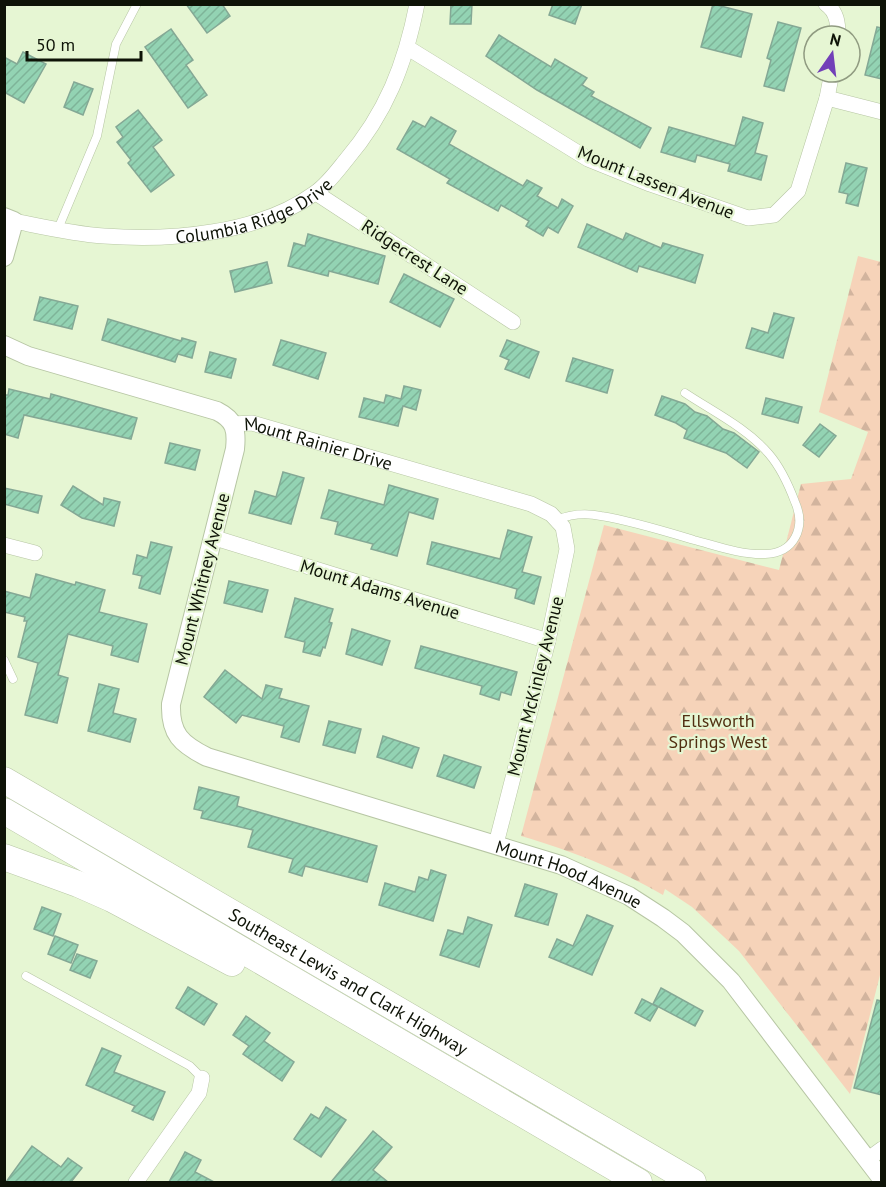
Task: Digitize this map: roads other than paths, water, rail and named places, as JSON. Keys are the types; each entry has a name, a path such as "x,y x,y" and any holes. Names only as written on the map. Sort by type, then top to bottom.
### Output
{"highway":[{"name":"Southeast Lewis and Clark Highway","path":"4,780 693,1182"},
{"name":"Southeast Lewis and Clark Highway","path":"4,811 639,1182"},
{"path":"4,857 78,884 111,899 240,968 289,977"}],"street":[{"name":"Columbia Ridge Drive","path":"4,257 9,219 58,230 104,236 156,237 199,234 258,222 316,193 362,142 382,111 408,48 417,4"},
{"path":"830,7 837,24"},
{"name":"Mount Lassen Avenue","path":"408,48 588,159 650,184 748,218 774,215 798,191 830,84"},
{"path":"827,98 882,112"},
{"name":"Ridgecrest Lane","path":"316,193 513,322"},
{"name":"Mount Rainier Drive","path":"4,345 28,356 217,411 233,424 252,423 531,504 551,514 560,524"},
{"name":"Mount Whitney Avenue","path":"175,734 170,719 172,696 235,449 237,434 233,424"},
{"name":"Mount McKinley Avenue","path":"496,844 548,641 567,549 560,524"},
{"name":"Mount Adams Avenue","path":"212,537 548,641"},
{"path":"4,545 35,552"},
{"name":"Mount Hood Avenue","path":"175,734 188,747 207,758 561,865 600,881 638,902 683,933 730,981 874,1154 882,1179"},
{"path":"136,1182 199,1093 202,1078"}],"lane":[{"path":"58,230 97,136 116,44 137,4"},
{"path":"560,524 574,515 601,516 723,548 752,553 768,554 779,551 789,544 797,535 801,523 800,513 788,484 769,454 747,434 684,393"},
{"path":"4,660 13,680"},
{"path":"26,976 190,1065 202,1078"}],"park label":[{"name":"Ellsworth Springs West","path":"718,730"}]}
